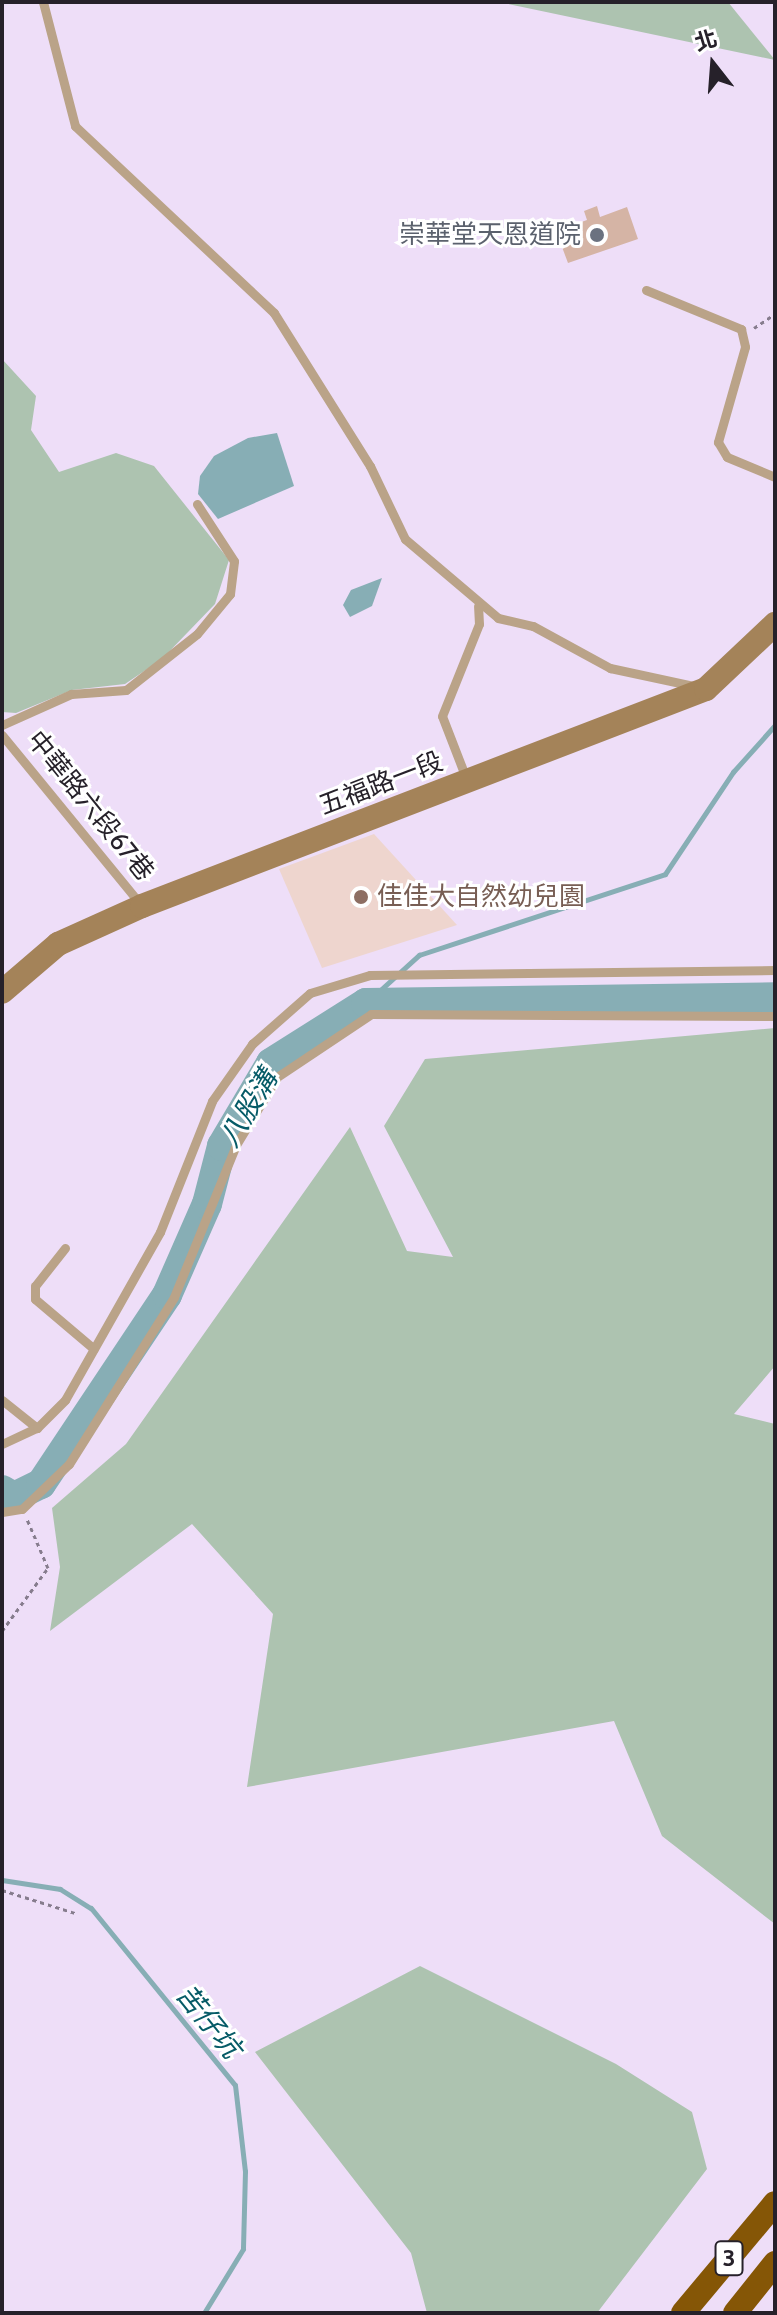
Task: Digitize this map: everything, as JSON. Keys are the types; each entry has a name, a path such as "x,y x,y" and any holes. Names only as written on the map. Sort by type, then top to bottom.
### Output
{"highway":[{"name":"3","path":"683,2313 775,2203"},
{"name":"3","path":"735,2313 775,2263"}],"main road":[{"name":"五福路一段","path":"2,992 58,944 142,906 706,689 775,624"}],"lane":[{"path":"43,2 75,126 274,313 370,466 405,539 478,606 533,626 610,668 706,689"},
{"path":"646,290 744,335 718,442 727,457 775,477"},
{"path":"2,725 71,694 126,690 197,634 230,594 234,561 197,504"},
{"path":"468,781 442,716 479,624 478,606"},
{"name":"中華路六段67巷","path":"2,735 142,906"},
{"path":"2,1444 37,1428 65,1400 160,1232 212,1101 252,1044 310,993 383,974 775,970"},
{"path":"2,1512 22,1509 69,1464 174,1297 236,1145 277,1077 371,1014 775,1016"},
{"path":"65,1248 35,1286 35,1299 94,1349"},
{"path":"2,1400 37,1428"}],"path":[{"path":"744,335 775,314"},
{"path":"2,1631 48,1568 22,1509"},
{"path":"2,1890 75,1913"}],"shaded area":[{"path":"499,2 728,2 775,60"},
{"path":"2,359 36,396 31,430 59,472 116,453 154,466 229,560 215,604 162,659 125,684 72,690 16,713 2,712"},
{"path":"277,433 294,486 218,519 198,494 200,476 214,456 248,438"},
{"path":"382,578 372,606 350,617 343,605 351,590"},
{"name":"佳佳大自然幼兒園","path":"374,834 457,925 322,968 279,869"},
{"path":"775,1028 775,1366 734,1414 775,1424 775,1924 662,1836 614,1721 247,1787 273,1614 192,1524 50,1631 60,1567 52,1508 126,1444 350,1127 407,1251 453,1257 384,1126 425,1059"},
{"path":"420,1966 616,2064 692,2112 707,2169 597,2313 427,2313 411,2253 255,2052"}],"building":[{"name":"崇華堂天恩道院","path":"597,206 600,217 627,207 638,239 568,263 556,231 587,220 584,211"}],"waterway":[{"path":"366,1003 419,955 665,874 733,772 775,725"},
{"name":"八股溝","path":"2,1490 14,1497 41,1484 167,1295 207,1204 222,1146 271,1063 366,1003 775,997"},
{"name":"苦仔坑","path":"2,1880 60,1889 91,1908 235,2085 245,2171 243,2249 204,2313"}],"place":[{"name":"崇華堂天恩道院","path":"597,235"},
{"name":"佳佳大自然幼兒園","path":"361,897"}]}
